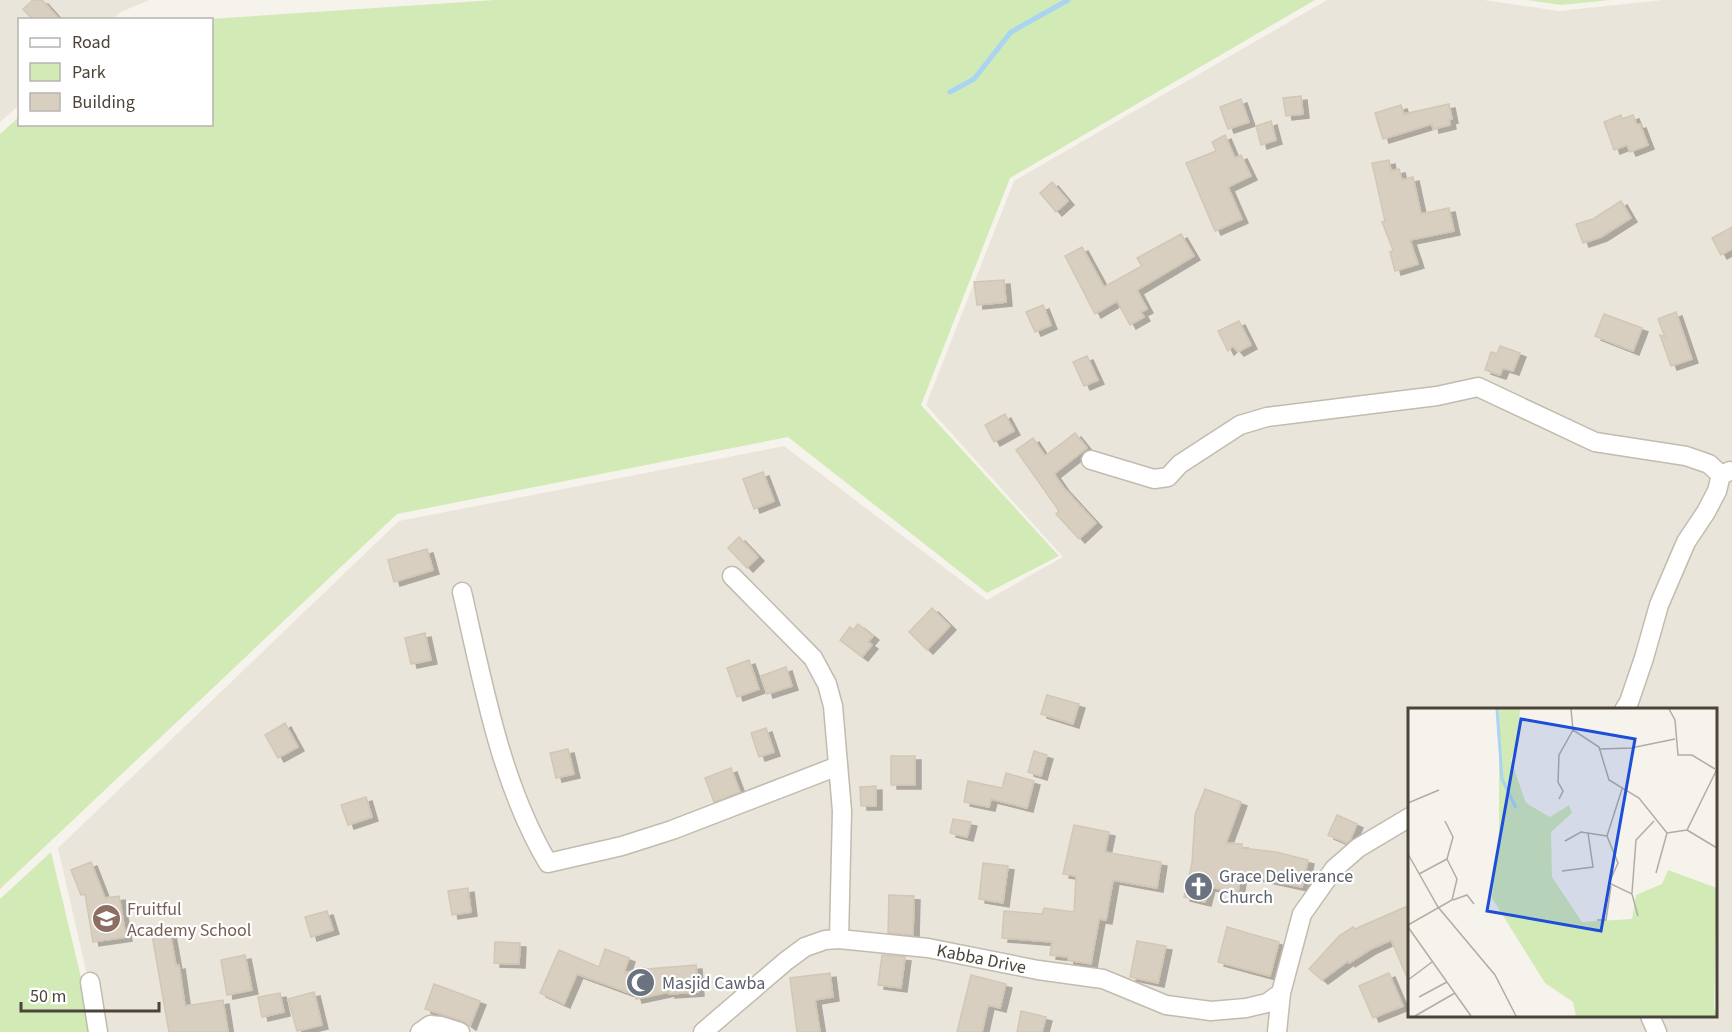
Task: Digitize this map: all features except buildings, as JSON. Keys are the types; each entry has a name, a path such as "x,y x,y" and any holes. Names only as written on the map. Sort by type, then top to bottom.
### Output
{"street":[{"path":"1091,460 1154,479 1168,477 1180,464 1240,424 1267,417 1437,396 1478,387 1595,442 1686,456 1709,464 1727,473 1706,512 1686,542 1659,605 1641,669 1625,708"},
{"path":"732,576 813,658 827,684 833,706 842,811 839,939"},
{"path":"462,592 496,733 512,784 548,863 621,846 672,830 838,766"},
{"path":"1276,1032 1281,993 1302,914 1334,868 1358,848 1408,818"},
{"name":"Kabba Drive","path":"703,1032 805,947 825,940 839,939 928,948 1038,970 1103,979 1166,1005 1211,1011 1246,1008 1267,1003 1281,993"},
{"path":"90,982 98,1032"},
{"path":"1650,1017 1657,1032"},
{"path":"420,1032 430,1025 460,1032"}],"shaded area":[{"path":"0,0 149,0 121,12 114,18 18,18 18,106 0,122"},
{"path":"1327,0 1484,0 1559,11 1663,0 1732,0 1732,1032 100,1032 58,848 399,521 784,446 987,600 1063,557 926,405 1014,181"}],"green space":[{"path":"495,0 1315,0 1010,178 921,405 1059,556 987,593 788,437 397,514 0,889 0,134 18,118 18,126 213,126 213,19"},
{"path":"1527,0 1610,0 1561,5"},
{"path":"51,852 94,1032 0,1032 0,899"}],"waterway":[{"path":"950,92 974,79 1011,32 1068,0"}],"place":[{"name":"Grace Deliverance Church","path":"1198,886"},
{"name":"Fruitful Academy School","path":"106,919"},
{"name":"Masjid Cawba","path":"641,983"}]}
